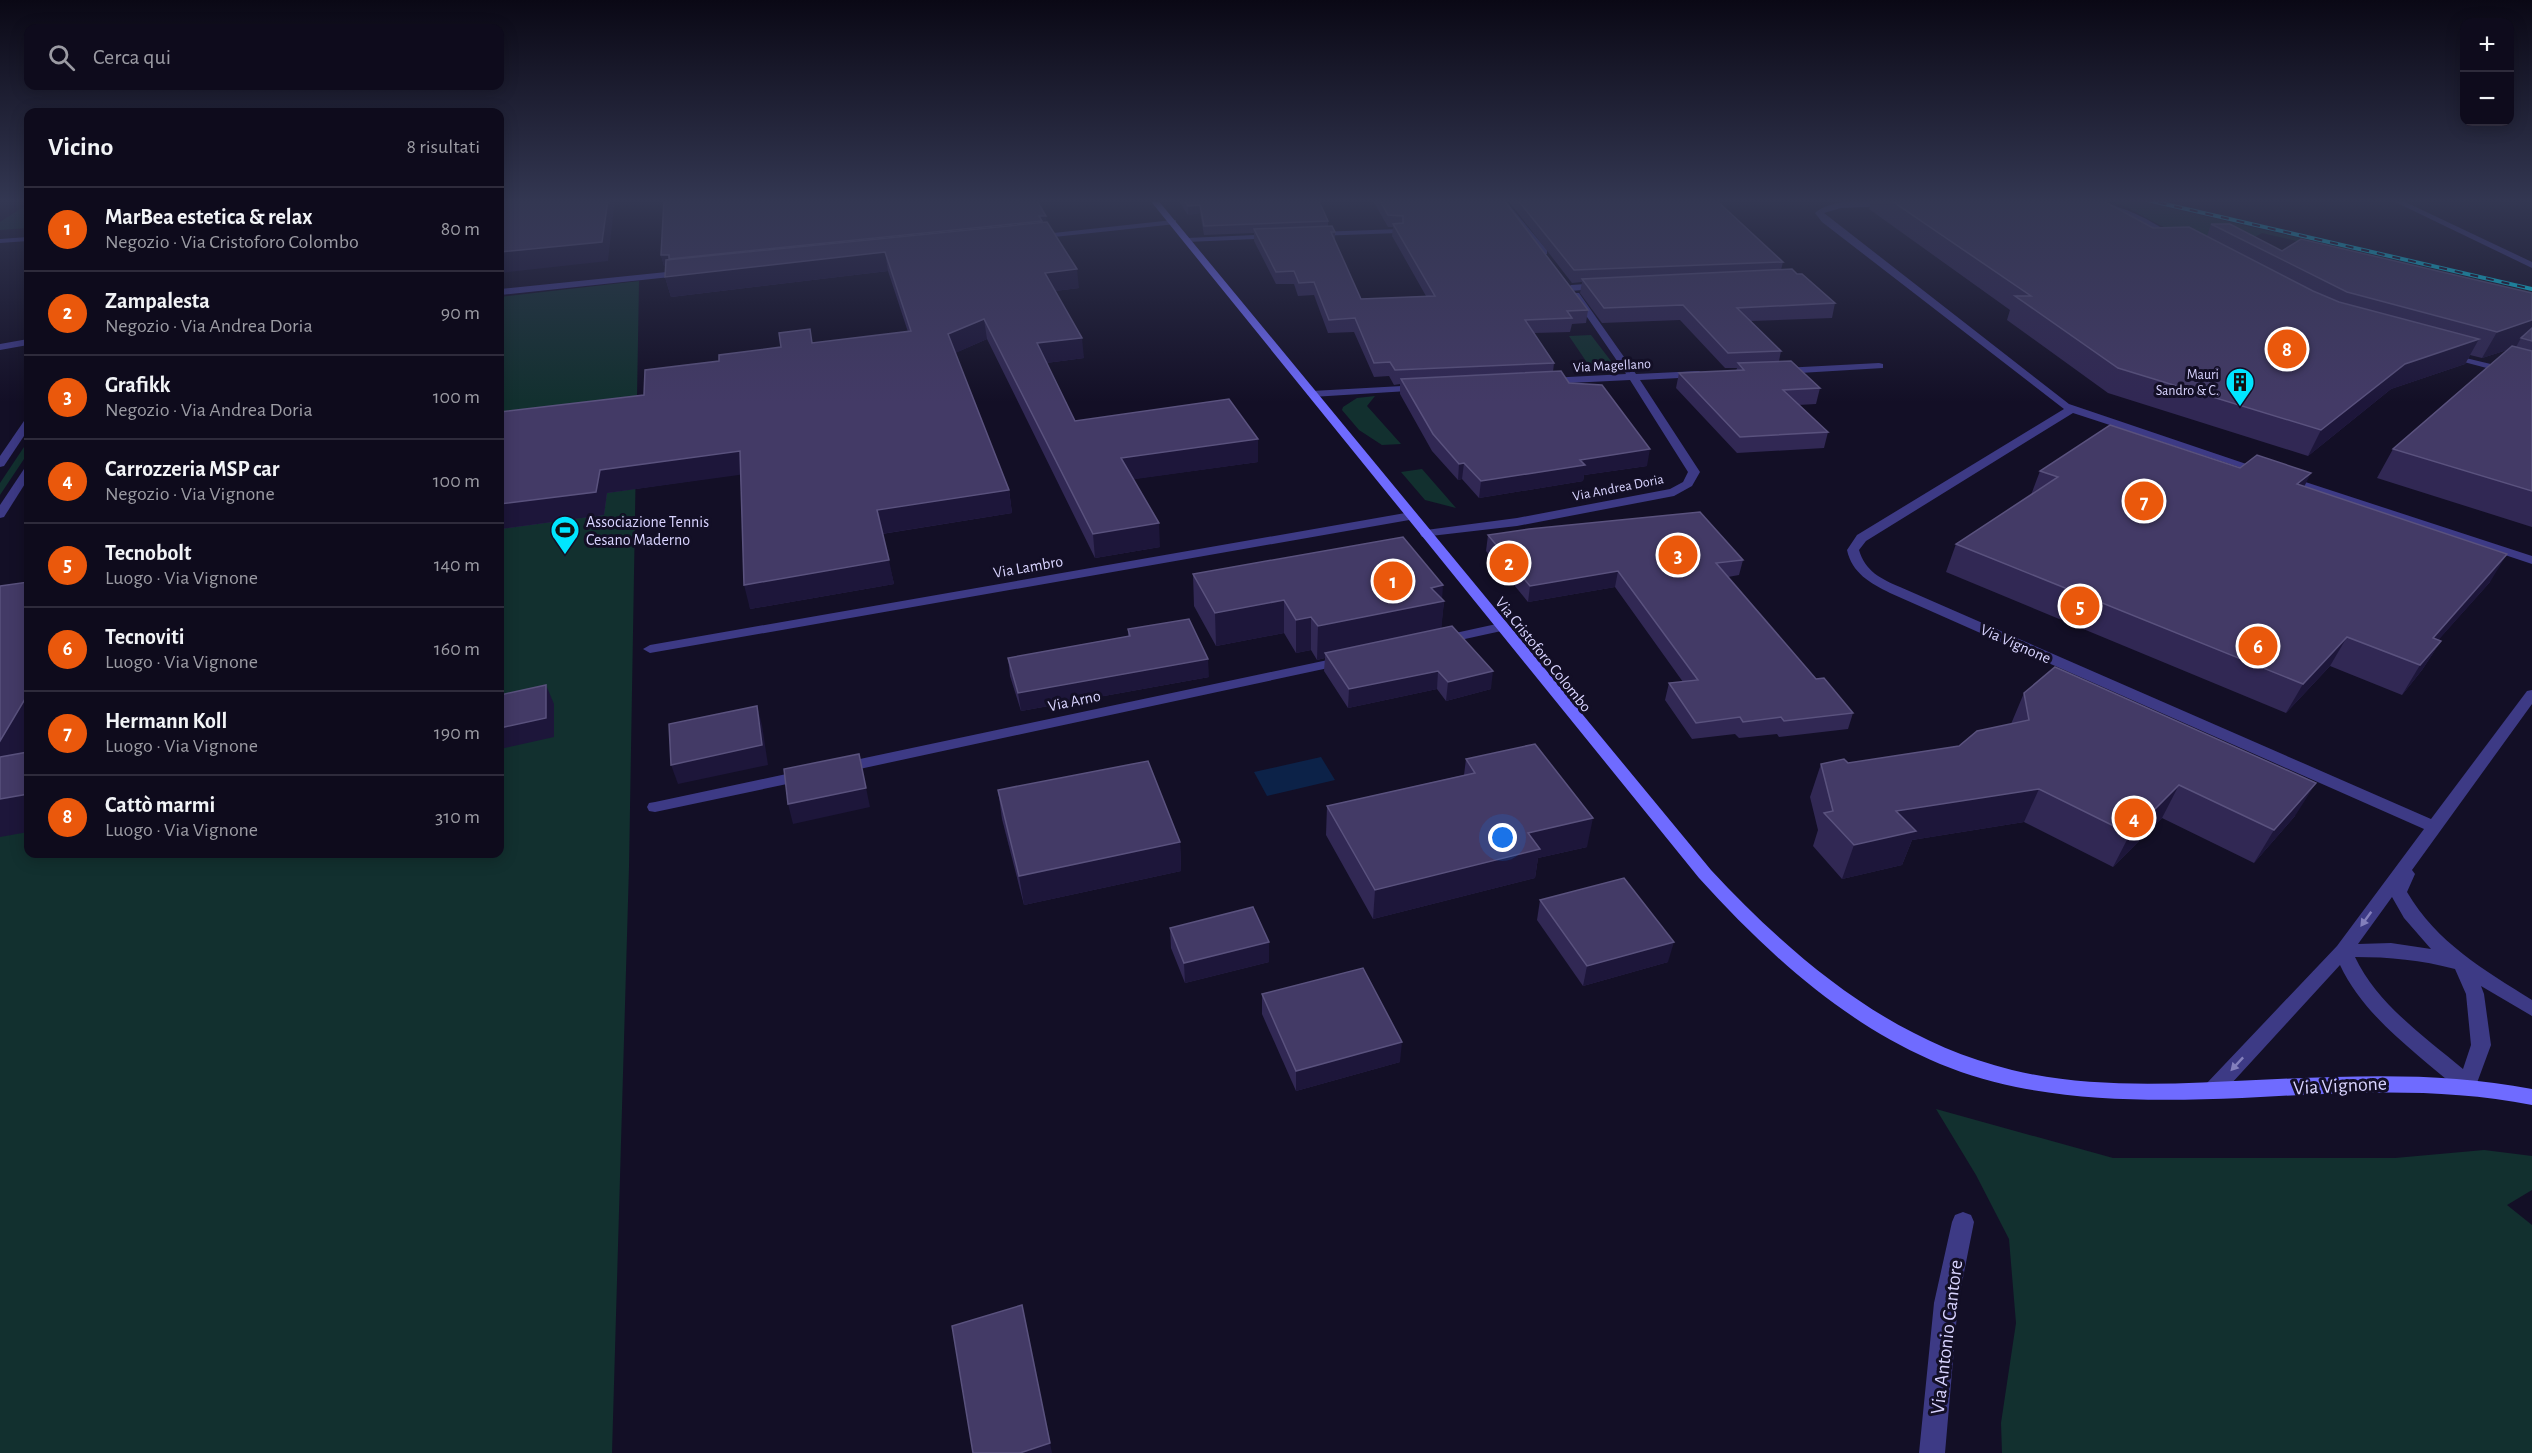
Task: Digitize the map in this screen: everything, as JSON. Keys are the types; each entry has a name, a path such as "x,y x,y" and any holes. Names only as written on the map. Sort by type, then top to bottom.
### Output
{"street":[{"name":"Via Cristoforo Colombo","path":"1209,267 1705,874 1741,914 1809,977"},
{"path":"1885,267 2065,406 2532,560"},
{"path":"504,292 697,272"},
{"name":"Via Andrea Doria","path":"1426,534 1517,522 1644,498 1674,492 1688,484 1694,472 1633,377 1567,283 1606,286"},
{"path":"0,347 24,343"},
{"path":"0,347 24,348"},
{"path":"2436,351 2532,376"},
{"path":"1774,371 1879,366"},
{"name":"Via Magellano","path":"1539,382 1715,374"},
{"path":"1312,394 1433,387"},
{"name":"Via Vignone","path":"2072,409 1862,538 1853,550 1859,567 1880,583 1895,590 2433,826"},
{"path":"0,464 24,429"},
{"path":"0,514 24,477"},
{"name":"Via Lambro","path":"650,649 1411,516"},
{"path":"1431,642 1501,627"},
{"name":"Via Arno","path":"655,807 1362,657"},
{"path":"2213,1090 2343,951 2532,694"},
{"path":"2413,854 2398,892 2422,930 2437,947 2532,1009"},
{"path":"2343,951 2391,950 2423,954 2462,964"},
{"path":"2343,951 2349,968 2374,1002 2467,1085 2481,1045 2475,994 2462,964"},
{"name":"Via Vignone","path":"1809,977 1894,1033 1936,1053 1976,1068 2015,1078 2110,1090 2213,1090 2395,1082 2467,1085 2532,1097"},
{"name":"Via Antonio Cantore","path":"1932,1453 1946,1303 1963,1222"}],"green space":[{"path":"2407,267 2423,267 2532,292 2532,296"},
{"path":"639,281 629,867 612,1453 0,1453 0,600 24,591 24,858 504,858 504,297"},
{"path":"1591,335 1614,365 1606,369 1592,370 1569,336"},
{"path":"1375,396 1367,406 1401,444 1382,445 1359,430 1342,410 1357,398"},
{"path":"24,447 24,459 0,495 0,483"},
{"path":"1422,469 1456,508 1425,500 1401,472"},
{"path":"1936,1109 2113,1158 2395,1158 2484,1150 2532,1156 2532,1190 2507,1205 2532,1225 2532,1453 2002,1453 2001,1423 2016,1323 2009,1239 1976,1175"}],"water":[{"path":"1321,757 1335,780 1267,796 1254,772"}],"building":[{"path":"666,267 755,267 665,277"},
{"path":"890,267 1076,267 1077,269 1045,273 1082,338 1037,343 1075,421 1229,399 1258,439 1121,458 1159,523 1093,534 984,319 948,334 1009,490 877,510 889,560 744,585 740,451 600,470 596,492 504,504 504,412 644,395 645,370 719,361 719,355 781,347 779,333 810,329 812,343 911,331"},
{"path":"1273,267 1347,267 1361,299 1435,296 1418,267 1555,267 1588,310 1567,311 1572,318 1525,320 1554,363 1395,370 1390,362 1374,363 1355,318 1329,320 1314,282 1299,283 1294,271 1276,272"},
{"path":"1571,267 1657,267 1574,270"},
{"path":"1988,267 2266,267 2339,302 2479,339 2405,364 2321,430 2118,368 2015,296 2031,296"},
{"path":"2297,267 2420,267 2532,293 2532,320 2497,332 2347,292"},
{"path":"1792,269 1797,274 1802,274 1835,303 1737,308 1781,351 1728,353 1683,305 1604,308 1582,279"},
{"path":"2532,328 2532,341 2521,338"},
{"path":"2512,346 2532,351 2532,491 2393,449"},
{"path":"1791,361 1820,388 1783,390 1828,432 1740,437 1679,373 1744,370 1738,363"},
{"path":"1561,371 1569,383 1602,385 1650,449 1580,460 1585,465 1481,481 1464,463 1459,464 1433,434 1401,379"},
{"path":"2110,425 2240,468 2257,455 2311,473 2297,484 2507,554 2433,638 2441,641 2420,665 2347,637 2303,684 1956,544 2058,477 2040,471"},
{"path":"1700,512 1743,560 1716,563 1816,679 1824,678 1853,713 1784,721 1781,717 1743,722 1740,717 1696,723 1669,683 1698,680 1618,571 1530,586 1488,535"},
{"path":"1403,537 1443,585 1431,588 1444,601 1318,626 1311,617 1296,620 1284,600 1215,613 1193,574"},
{"path":"24,583 24,701 0,741 0,586"},
{"path":"1189,619 1208,659 1018,693 1008,658 1130,636 1128,629"},
{"path":"1452,626 1493,671 1448,682 1438,671 1349,689 1325,653"},
{"path":"2055,667 2316,783 2274,830 2179,785 2130,834 2039,789 1896,811 1916,831 1854,845 1824,813 1833,811 1821,764 1844,759 1848,763 1959,746 1977,731 2029,720 2024,693"},
{"path":"546,685 546,718 504,727 504,694"},
{"path":"757,706 762,745 671,765 669,724"},
{"path":"1535,744 1593,818 1528,833 1540,849 1375,890 1327,806 1475,773 1466,759"},
{"path":"24,753 24,795 0,799 0,757"},
{"path":"859,754 866,788 788,804 784,769"},
{"path":"1148,761 1180,842 1019,876 998,790"},
{"path":"1624,878 1674,942 1587,966 1540,900"},
{"path":"1253,907 1269,942 1184,963 1170,928"},
{"path":"1363,968 1402,1042 1296,1071 1262,994"},
{"path":"1022,1305 1050,1443 1020,1453 973,1453 952,1326"}],"railway":[{"path":"2436,267 2532,289"}],"place":[{"name":"Cattò marmi","path":"2287,349"},
{"name":"Mauri Sandro & C.","path":"2240,408"},
{"name":"Hermann Koll","path":"2144,501"},
{"name":"Grafikk","path":"1678,555"},
{"name":"Associazione Tennis Cesano Maderno","path":"565,556"},
{"name":"Zampalesta","path":"1509,563"},
{"name":"MarBea estetica & relax","path":"1393,581"},
{"name":"Tecnobolt","path":"2080,606"},
{"name":"Tecnoviti","path":"2258,646"},
{"name":"Carrozzeria MSP car","path":"2134,818"}]}
